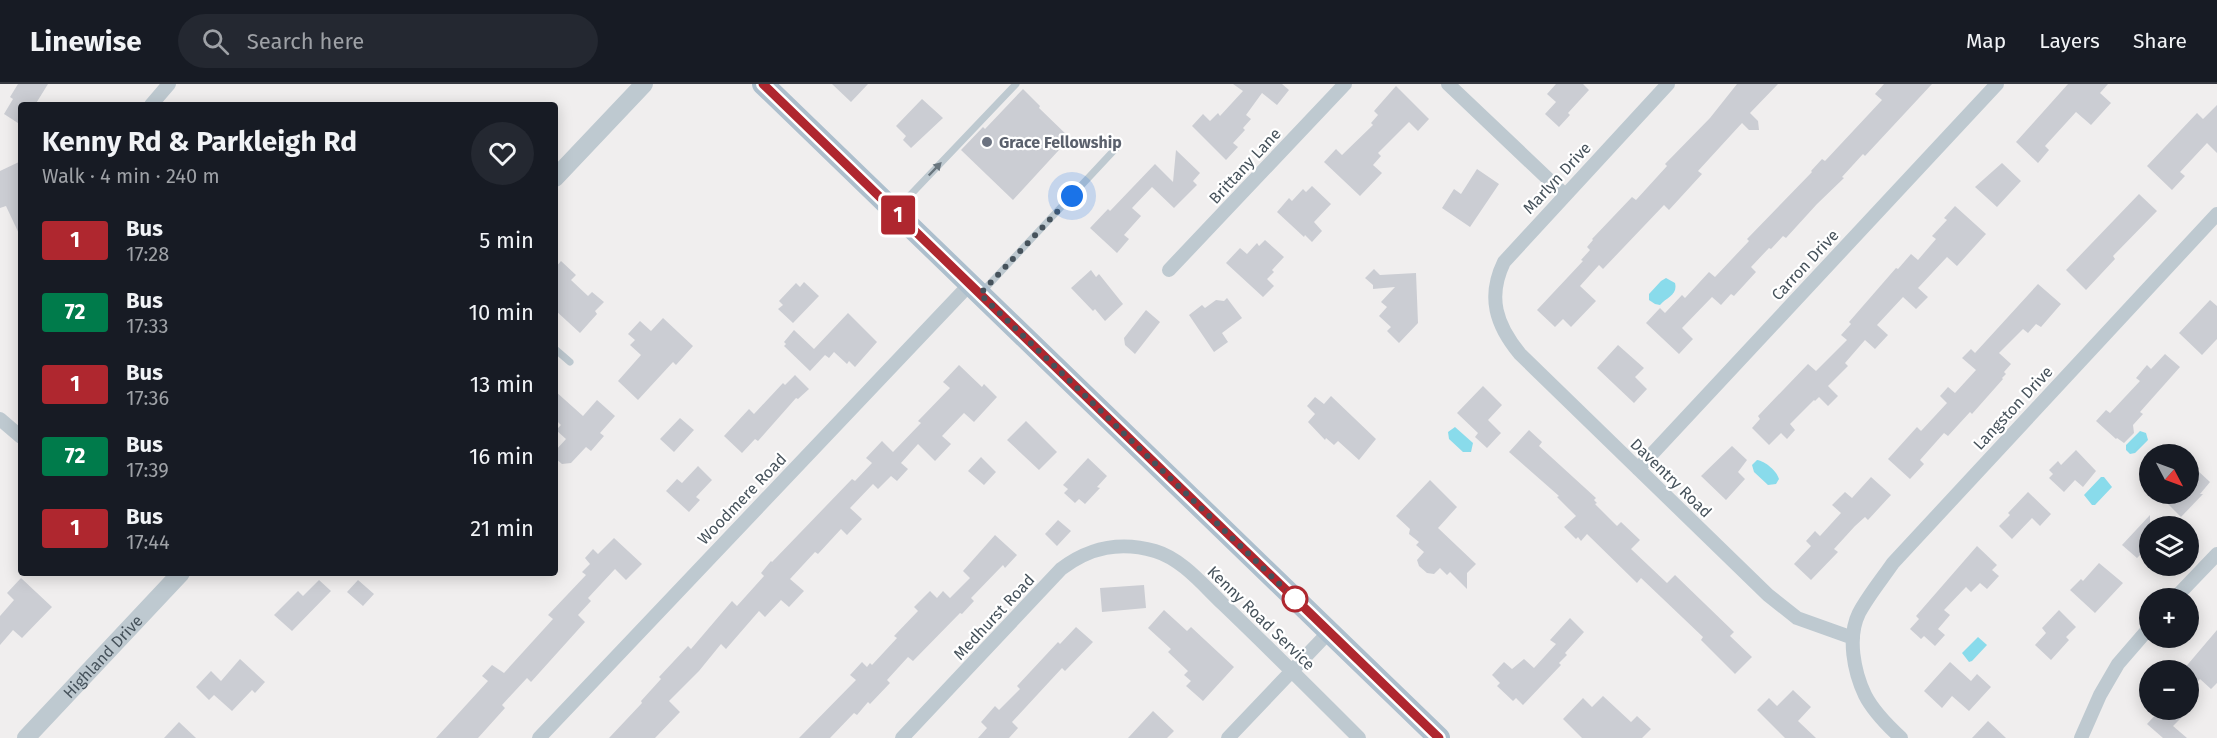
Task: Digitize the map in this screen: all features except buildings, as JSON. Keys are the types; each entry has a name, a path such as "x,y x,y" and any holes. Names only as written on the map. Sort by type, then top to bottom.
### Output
{"main road":[{"path":"763,84 1439,738"}],"street":[{"path":"153,102 168,84"},
{"path":"558,174 644,84"},
{"name":"Brittany Lane","path":"1169,270 1345,84"},
{"path":"1448,84 1565,195"},
{"name":"Marlyn Drive","path":"1496,307 1497,276 1504,262 1668,84"},
{"name":"Carron Drive","path":"1638,469 1996,84"},
{"name":"Langston Drive","path":"1853,638 1858,615 1893,563 2217,214"},
{"name":"Woodmere Road","path":"539,738 975,289"},
{"name":"Daventry Road","path":"1496,307 1500,324 1520,354 1768,595 1797,618 1853,638"},
{"path":"0,419 18,434"},
{"name":"Kenny Road Service","path":"1126,545 1157,551 1185,568 1292,670 1359,738"},
{"name":"Medhurst Road","path":"902,738 1061,569 1091,551 1126,545"},
{"path":"2185,588 2217,554"},
{"name":"Highland Drive","path":"26,738 173,576"},
{"path":"1228,738 1329,632"},
{"path":"1853,638 1854,660 1866,696 1888,726 1901,738"},
{"path":"2081,738 2118,664 2139,640"}],"lane":[{"path":"895,212 1016,84"},
{"path":"975,289 1118,146"},
{"path":"558,352 570,363"}],"water":[{"path":"1666,278 1675,283 1675,290 1660,305 1655,304 1649,300 1649,294"},
{"path":"1455,427 1473,443 1471,452 1463,452 1449,439 1448,432"},
{"path":"2140,431 2146,433 2148,440 2144,444 2139,444 2139,449 2135,453 2130,454 2126,450 2126,445"},
{"path":"1757,460 1767,464 1776,473 1779,479 1776,484 1768,485 1754,472 1752,465"},
{"path":"2101,477 2104,477 2112,487 2095,505 2092,505 2084,495"},
{"path":"1978,637 1987,645 1969,662 1962,653"}],"bus line":[{"name":"1","path":"763,84 1439,738"}],"place":[{"name":"Grace Fellowship","path":"987,142"}],"route":[{"path":"1072,196 980,294 1295,599"}]}
